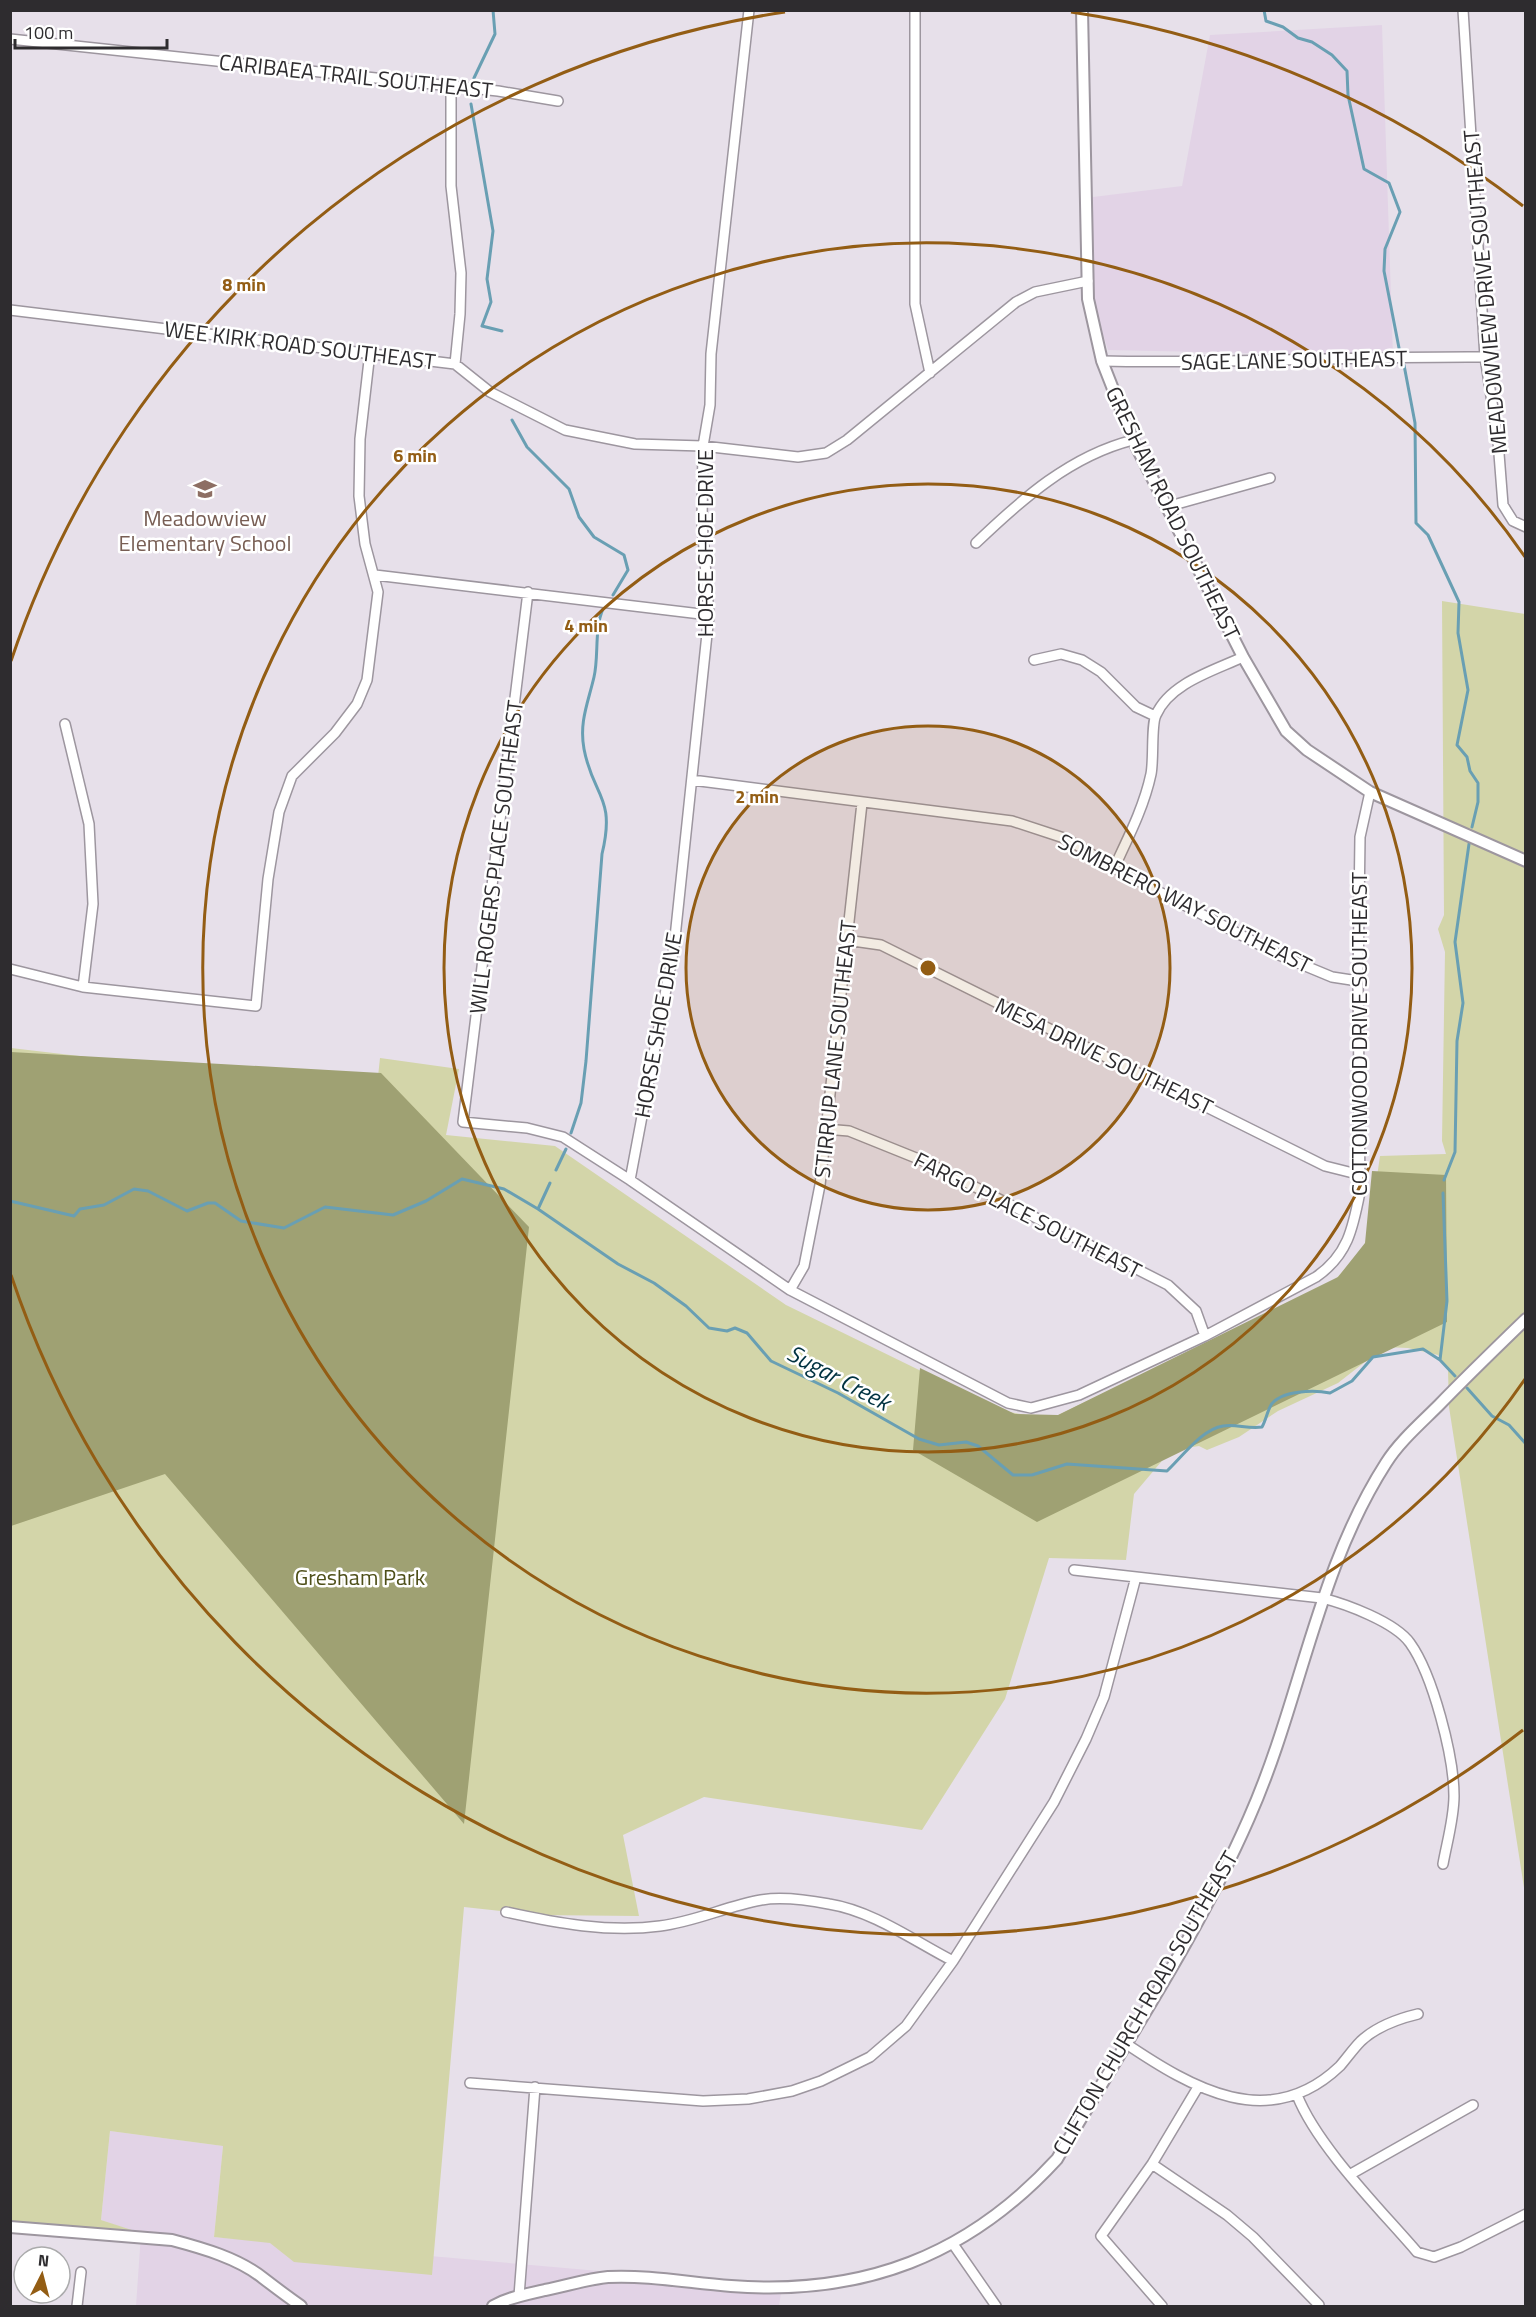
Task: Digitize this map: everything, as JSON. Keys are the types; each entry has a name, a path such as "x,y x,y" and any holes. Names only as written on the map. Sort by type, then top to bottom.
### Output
{"street":[{"name":"HORSE SHOE DRIVE","path":"630,1180 674,946 709,615 702,522 703,446 710,405 711,354 749,10"},
{"path":"915,10 915,304 930,373"},
{"name":"GRESHAM ROAD SOUTHEAST","path":"1082,10 1088,299 1102,361 1133,440 1242,657 1286,730 1307,750 1370,792 1526,861"},
{"name":"MEADOWVIEW DRIVE SOUTHEAST","path":"1463,10 1485,357 1498,441 1503,505 1513,521 1526,527"},
{"name":"CARIBAEA TRAIL SOUTHEAST","path":"10,39 558,101"},
{"path":"451,88 451,186 461,273 455,364"},
{"name":"WEE KIRK ROAD SOUTHEAST","path":"10,310 455,364 490,392 565,430 635,444 703,446 798,458 826,453 930,373 1016,302 1035,292 1088,281"},
{"path":"10,969 83,987 256,1006 268,879 279,812 292,776 335,733 357,704 367,680 378,592 365,544 359,496 360,439 370,352"},
{"name":"SAGE LANE SOUTHEAST","path":"1102,361 1180,363 1402,356 1485,357"},
{"path":"976,543 1010,510 1067,467 1105,447 1133,440"},
{"path":"1166,507 1270,478"},
{"path":"375,575 709,615"},
{"name":"WILL ROGERS PLACE SOUTHEAST","path":"463,1122 528,592"},
{"path":"1034,660 1062,654 1082,660 1101,672 1136,707 1155,716"},
{"path":"1114,868 1145,798 1155,753 1155,716 1170,697 1185,684 1242,657"},
{"path":"64,724 79,775 90,834 93,904 83,987"},
{"name":"SOMBRERO WAY SOUTHEAST","path":"692,780 1012,821 1067,839 1114,868 1279,955 1332,978 1358,981"},
{"name":"COTTONWOOD DRIVE SOUTHEAST","path":"463,1122 527,1128 563,1137 790,1290 969,1385 1008,1403 1031,1408 1078,1395 1205,1336 1330,1267 1341,1254 1354,1226 1361,1175 1358,981 1360,837 1370,792"},
{"name":"STIRRUP LANE SOUTHEAST","path":"790,1290 804,1266 820,1185 862,802"},
{"name":"MESA DRIVE SOUTHEAST","path":"846,940 881,945 1324,1166 1361,1175"},
{"name":"FARGO PLACE SOUTHEAST","path":"825,1129 849,1131 926,1162 1168,1285 1196,1311 1205,1336"},
{"name":"CLIFTON CHURCH ROAD SOUTHEAST","path":"493,2307 519,2296 606,2277 636,2277 734,2286 821,2286 880,2274 953,2244 1012,2204 1057,2158 1195,1927 1249,1819 1273,1763 1322,1598 1365,1499 1387,1460 1420,1423 1526,1319"},
{"path":"1074,1570 1322,1598 1347,1604 1373,1616 1410,1642 1439,1706 1454,1797 1443,1864"},
{"path":"470,2083 703,2101 748,2099 792,2091 821,2081 870,2057 906,2026 953,1961 1054,1802 1090,1732 1104,1698 1136,1577"},
{"path":"506,1912 563,1924 643,1928 663,1926 762,1900 796,1900 832,1904 868,1916 953,1961"},
{"path":"1125,2043 1175,2076 1198,2087 1253,2101 1297,2095 1340,2066 1372,2032 1388,2023 1418,2013"},
{"path":"519,2296 534,2087"},
{"path":"1162,2307 1101,2236 1152,2164 1198,2087"},
{"path":"1297,2095 1304,2113 1351,2174 1417,2252 1424,2256 1434,2257 1461,2247 1526,2214"},
{"path":"1351,2174 1473,2105"},
{"path":"1152,2164 1227,2215 1253,2237 1319,2305"},
{"path":"10,2227 172,2240 194,2246 210,2251 262,2277 301,2307"},
{"path":"953,2244 996,2307"},
{"path":"77,2307 81,2272"}],"shaded area":[{"path":"1382,25 1393,356 1108,350 1091,296 1085,198 1182,186 1210,35"},
{"path":"110,2131 223,2146 214,2237 782,2287 779,2306 136,2306 141,2234 101,2220"}],"green space":[{"name":"Gresham Park","path":"1442,601 1525,614 1525,1894 1449,1407 1448,1370 1438,1355 1408,1348 1384,1347 1338,1383 1278,1411 1239,1437 1207,1450 1199,1446 1167,1451 1161,1462 1134,1494 1126,1560 1049,1558 1005,1699 922,1830 704,1797 623,1835 639,1916 536,1915 464,1907 432,2275 294,2262 270,2243 214,2237 223,2146 110,2131 101,2220 141,2233 11,2224 11,1048 325,1085 363,1216 380,1058 459,1069 446,1135 555,1146 786,1305 1003,1411 1050,1419 1332,1283 1367,1245 1380,1156 1446,1154 1442,1141 1445,952 1438,929 1444,915"},
{"path":"11,1052 381,1073 529,1227 464,1824 165,1474 11,1526"},
{"path":"1372,1171 1446,1175 1447,1322 1037,1522 913,1450 920,1368 1015,1414 1058,1415 1338,1277 1365,1243"}],"waterway":[{"path":"474,78 495,34 493,10"},
{"path":"1264,10 1266,21 1283,27 1298,38 1312,42 1332,55 1347,71 1348,95 1364,169 1389,183 1400,212 1385,249 1384,271 1399,348"},
{"path":"471,104 493,231 487,279 491,302 482,326 502,331"},
{"path":"1404,365 1415,423 1416,523 1428,535 1459,602 1458,633 1468,690 1457,745 1467,757 1470,771 1478,783 1478,802 1472,827"},
{"path":"512,420 527,447 569,489 579,517 594,537 624,555 628,570 613,595"},
{"path":"571,1133 581,1103 586,1061 602,854 606,835 605,808 588,765 583,739 585,713 594,677 598,625 603,609"},
{"path":"1444,1180 1455,1152 1457,1041 1463,1003 1455,942 1469,844"},
{"path":"556,1170 566,1149"},
{"name":"Sugar Creek","path":"10,1201 74,1216 80,1209 104,1205 134,1189 148,1191 187,1211 208,1203 215,1203 241,1221 284,1228 325,1207 393,1215 426,1201 462,1179 504,1189 538,1209 618,1264 654,1283 686,1306 709,1328 727,1331 735,1328 747,1333 771,1361 838,1393 919,1439 939,1445 966,1442 978,1446 1013,1475 1032,1475 1067,1464 1167,1471 1193,1444 1215,1428 1223,1426 1262,1427 1271,1405 1282,1396 1299,1392 1330,1393 1352,1381 1373,1357 1423,1349 1440,1360 1455,1376"},
{"path":"538,1209 550,1183"},
{"path":"1440,1360 1447,1301 1443,1193"},
{"name":"Sugar Creek","path":"1467,1388 1492,1416 1509,1425 1526,1444"}],"place":[{"name":"Meadowview Elementary School","path":"205,489"}]}
